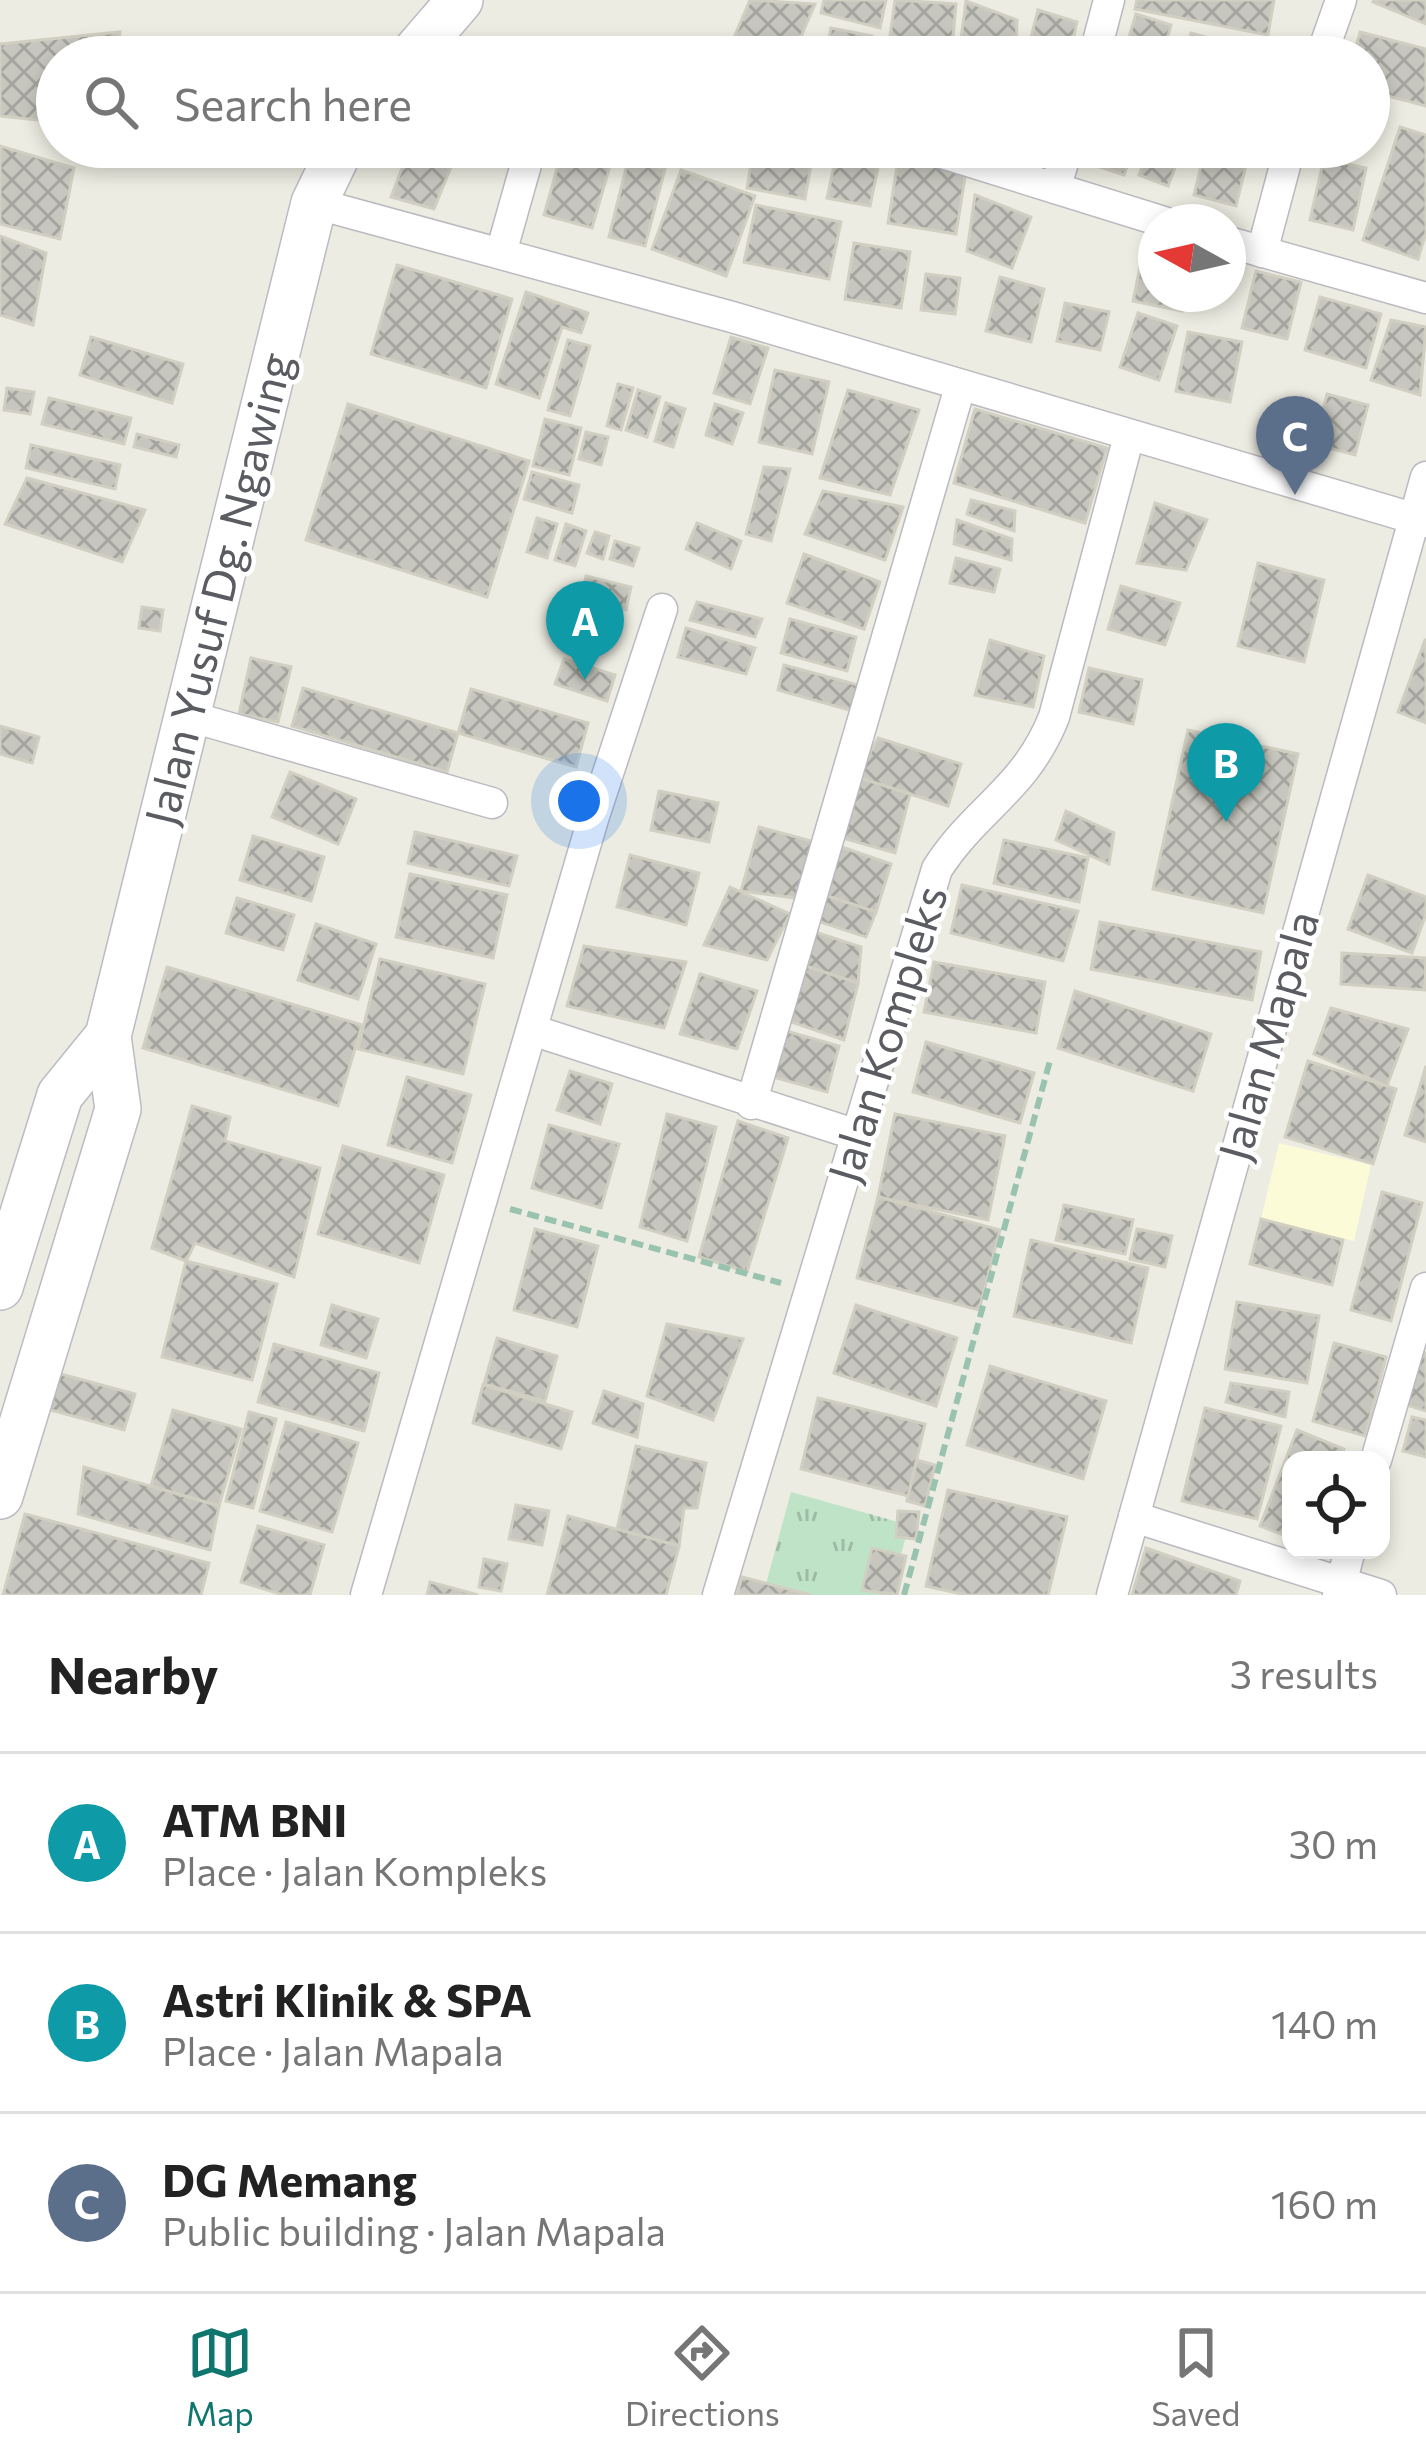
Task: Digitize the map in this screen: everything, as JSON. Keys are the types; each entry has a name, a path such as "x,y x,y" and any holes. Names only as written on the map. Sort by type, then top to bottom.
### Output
{"street":[{"path":"429,36 460,0"},
{"path":"1328,36 1341,0"},
{"path":"1096,36 1100,2"},
{"name":"Jalan Yusuf Dg. Ngawing","path":"2,1485 118,1109 108,1036 314,203 330,168"},
{"path":"501,253 525,168"},
{"path":"991,168 1138,214"},
{"path":"1055,188 1061,168"},
{"path":"1262,252 1280,168"},
{"path":"314,203 1420,520"},
{"path":"1246,247 1426,298"},
{"path":"752,1104 960,387"},
{"name":"Jalan Kompleks","path":"718,1595 938,869 956,839 1018,783 1040,753 1054,717 1129,436"},
{"name":"Jalan Mapala","path":"1112,1595 1420,520 1426,477"},
{"path":"366,1595 662,609"},
{"path":"188,716 493,803"},
{"path":"532,1030 856,1136"},
{"name":"Jalan Yusuf Dg. Ngawing","path":"0,1287 60,1095 108,1036"},
{"path":"1379,1451 1424,1299"},
{"path":"1134,1517 1340,1590 1381,1595"},
{"path":"1340,1590 1348,1559"}],"path":[{"path":"904,1595 1052,1057"},
{"path":"484,1202 808,1290"}],"shaded area":[{"path":"1279,1143 1371,1165 1354,1241 1261,1219"}],"green space":[{"path":"791,1492 909,1525 890,1595 763,1595"}],"building":[{"path":"750,0 815,4 801,36 735,36"},
{"path":"824,0 886,0 880,28 821,13"},
{"path":"895,0 956,4 953,36 890,36"},
{"path":"1137,0 1274,0 1268,35 1135,9"},
{"path":"1374,0 1426,0 1426,24 1373,2"},
{"path":"966,1 1017,20 1017,36 961,36"},
{"path":"1038,10 1077,22 1074,36 1031,36"},
{"path":"1136,14 1171,25 1168,36 1129,36"},
{"path":"831,28 872,36 829,36"},
{"path":"36,40 36,120 0,116 0,44"},
{"path":"1390,40 1426,49 1426,106 1390,97"},
{"path":"1400,127 1426,135 1426,233 1418,259 1363,240"},
{"path":"0,146 36,157 36,168 74,168 60,239 0,224"},
{"path":"402,168 451,168 434,209 391,197"},
{"path":"557,168 609,168 592,228 544,215"},
{"path":"626,168 665,169 645,246 609,237"},
{"path":"750,168 810,168 805,199 747,188"},
{"path":"833,168 878,168 870,206 827,198"},
{"path":"897,168 966,171 956,234 888,223"},
{"path":"1142,168 1175,168 1168,186 1139,175"},
{"path":"1201,168 1245,168 1236,204 1194,195"},
{"path":"1322,168 1366,168 1353,230 1310,220"},
{"path":"681,170 755,196 726,276 652,249"},
{"path":"975,195 1031,217 1012,268 967,251"},
{"path":"756,205 841,222 829,279 744,262"},
{"path":"0,236 46,253 33,325 0,315"},
{"path":"854,243 910,252 901,308 845,299"},
{"path":"397,265 512,299 486,388 371,354"},
{"path":"1256,271 1301,282 1287,339 1242,328"},
{"path":"926,274 960,278 955,314 921,310"},
{"path":"1000,277 1044,289 1031,342 986,331"},
{"path":"526,292 588,313 581,333 562,327 539,398 496,384"},
{"path":"1320,297 1381,314 1366,368 1305,350"},
{"path":"1065,303 1109,312 1100,350 1057,341"},
{"path":"1138,313 1177,326 1159,380 1120,367"},
{"path":"1391,320 1426,327 1420,395 1371,380"},
{"path":"1188,332 1242,342 1230,402 1176,391"},
{"path":"91,337 183,364 172,403 80,375"},
{"path":"731,337 768,348 750,404 714,393"},
{"path":"568,340 590,346 570,416 548,410"},
{"path":"775,370 829,382 812,454 759,442"},
{"path":"618,384 633,388 621,430 607,426"},
{"path":"7,388 34,392 30,414 4,410"},
{"path":"638,390 660,397 647,437 626,430"},
{"path":"848,390 919,410 890,495 820,478"},
{"path":"1327,394 1368,405 1355,455 1314,444"},
{"path":"49,398 131,418 124,444 42,424"},
{"path":"666,403 685,409 673,447 655,441"},
{"path":"348,404 529,461 487,597 306,540"},
{"path":"715,404 743,413 732,444 706,435"},
{"path":"975,409 1107,448 1085,523 954,483"},
{"path":"545,419 581,428 569,475 533,466"},
{"path":"586,432 608,437 601,465 579,459"},
{"path":"137,434 179,445 176,457 134,447"},
{"path":"31,445 120,465 115,489 26,468"},
{"path":"764,467 790,469 771,541 746,534"},
{"path":"532,472 579,485 572,513 524,499"},
{"path":"27,478 145,510 122,562 5,524"},
{"path":"823,491 903,507 885,560 805,534"},
{"path":"971,500 1015,511 1014,531 967,514"},
{"path":"1155,503 1207,520 1186,570 1137,563"},
{"path":"537,518 557,524 547,558 527,552"},
{"path":"957,520 1012,539 1011,560 954,544"},
{"path":"697,523 741,541 731,569 686,549"},
{"path":"566,524 586,531 575,566 555,560"},
{"path":"595,532 609,536 603,559 587,553"},
{"path":"615,541 639,548 633,566 610,559"},
{"path":"804,554 880,582 864,629 787,603"},
{"path":"956,558 1000,569 994,592 950,583"},
{"path":"1258,563 1324,580 1304,662 1238,646"},
{"path":"586,576 631,587 626,610 581,599"},
{"path":"1121,586 1180,603 1165,645 1108,629"},
{"path":"697,602 762,619 755,637 690,620"},
{"path":"142,607 163,610 160,631 139,628"},
{"path":"790,619 856,637 847,671 781,653"},
{"path":"686,628 755,648 746,674 678,657"},
{"path":"990,640 1044,656 1033,707 975,695"},
{"path":"1426,640 1426,723 1398,712"},
{"path":"251,658 291,667 278,722 239,714"},
{"path":"564,659 615,675 607,701 555,684"},
{"path":"784,665 862,686 856,712 778,690"},
{"path":"1089,668 1142,680 1133,724 1079,712"},
{"path":"303,688 458,733 447,772 292,726"},
{"path":"471,689 588,723 576,767 458,733"},
{"path":"0,726 39,737 32,763 0,754"},
{"path":"1188,730 1298,754 1263,913 1153,889"},
{"path":"878,738 961,764 948,806 857,777"},
{"path":"290,772 356,799 338,844 272,817"},
{"path":"857,777 910,794 895,853 839,837"},
{"path":"659,791 718,803 709,842 651,830"},
{"path":"1066,811 1114,833 1109,864 1056,840"},
{"path":"759,827 819,843 796,898 741,891"},
{"path":"415,832 517,856 509,886 408,863"},
{"path":"253,836 324,857 311,901 240,880"},
{"path":"1004,840 1088,858 1079,902 994,883"},
{"path":"833,844 891,864 876,912 818,893"},
{"path":"630,855 699,873 686,925 617,907"},
{"path":"410,874 507,895 493,958 396,937"},
{"path":"1368,875 1426,897 1426,914 1412,953 1348,929"},
{"path":"962,885 1078,911 1063,961 951,933"},
{"path":"730,887 790,914 767,960 704,945"},
{"path":"818,893 876,912 866,937 814,920"},
{"path":"237,898 294,915 283,950 226,933"},
{"path":"1100,922 1261,952 1252,1000 1091,969"},
{"path":"316,924 376,944 358,999 298,980"},
{"path":"809,930 861,947 858,983 799,964"},
{"path":"584,946 686,962 664,1028 567,1006"},
{"path":"1342,953 1426,958 1425,990 1341,984"},
{"path":"380,959 485,984 463,1074 358,1049"},
{"path":"934,962 1045,982 1036,1033 924,1012"},
{"path":"799,964 858,983 844,1040 783,1019"},
{"path":"167,967 362,1025 338,1106 143,1048"},
{"path":"700,974 757,991 737,1049 680,1034"},
{"path":"1075,991 1211,1034 1193,1091 1058,1048"},
{"path":"1331,1008 1408,1029 1387,1086 1314,1054"},
{"path":"786,1031 839,1046 827,1092 773,1077"},
{"path":"926,1042 1034,1073 1020,1123 913,1092"},
{"path":"1308,1061 1396,1089 1373,1164 1285,1137"},
{"path":"1426,1066 1426,1142 1405,1135"},
{"path":"570,1071 612,1084 600,1124 557,1110"},
{"path":"407,1077 471,1095 452,1163 388,1145"},
{"path":"192,1106 230,1117 225,1141 320,1168 294,1277 195,1243 186,1261 152,1248"},
{"path":"667,1114 716,1127 687,1241 640,1227"},
{"path":"895,1114 1005,1136 988,1220 878,1197"},
{"path":"738,1121 788,1138 747,1272 699,1257"},
{"path":"549,1125 619,1144 601,1208 532,1188"},
{"path":"343,1146 444,1175 419,1263 318,1234"},
{"path":"1382,1192 1422,1203 1391,1321 1351,1310"},
{"path":"878,1197 1000,1230 979,1310 857,1278"},
{"path":"1064,1205 1133,1220 1125,1254 1056,1240"},
{"path":"1261,1219 1343,1240 1332,1285 1250,1264"},
{"path":"535,1229 598,1246 577,1327 514,1310"},
{"path":"1137,1229 1172,1236 1165,1267 1130,1259"},
{"path":"1031,1240 1148,1268 1131,1343 1014,1316"},
{"path":"186,1261 277,1284 252,1380 162,1357"},
{"path":"1237,1302 1319,1316 1307,1383 1225,1369"},
{"path":"332,1305 378,1319 366,1358 321,1345"},
{"path":"856,1305 957,1338 936,1406 834,1373"},
{"path":"667,1324 743,1339 713,1420 647,1396"},
{"path":"497,1338 557,1356 545,1401 484,1384"},
{"path":"1334,1343 1386,1357 1365,1436 1313,1421"},
{"path":"274,1344 379,1373 364,1431 258,1402"},
{"path":"1418,1351 1426,1353 1426,1411 1403,1404"},
{"path":"990,1366 1106,1401 1083,1479 967,1445"},
{"path":"57,1373 135,1394 124,1430 47,1409"},
{"path":"1231,1383 1289,1392 1285,1417 1226,1402"},
{"path":"483,1385 572,1412 561,1449 473,1423"},
{"path":"604,1391 643,1404 637,1437 593,1423"},
{"path":"818,1398 925,1424 908,1496 801,1469"},
{"path":"1205,1408 1281,1426 1257,1519 1182,1501"},
{"path":"173,1410 241,1429 219,1506 151,1486"},
{"path":"249,1412 276,1419 253,1508 226,1501"},
{"path":"1412,1417 1426,1420 1426,1457 1403,1451"},
{"path":"286,1422 358,1443 332,1532 260,1511"},
{"path":"1297,1430 1344,1449 1343,1451 1289,1451"},
{"path":"636,1446 706,1463 697,1508 684,1508 679,1546 617,1529"},
{"path":"917,1460 935,1465 925,1506 907,1501"},
{"path":"84,1467 219,1506 210,1550 78,1514"},
{"path":"1282,1469 1282,1535 1260,1526"},
{"path":"948,1490 1067,1517 1048,1595 966,1595 926,1586"},
{"path":"516,1505 549,1511 542,1545 509,1539"},
{"path":"898,1511 919,1512 916,1539 896,1537"},
{"path":"25,1514 209,1563 201,1595 3,1595"},
{"path":"568,1516 679,1546 666,1595 547,1595"},
{"path":"258,1526 324,1545 310,1595 283,1595 241,1582"},
{"path":"872,1548 906,1556 897,1595 862,1590"},
{"path":"1146,1548 1240,1581 1236,1595 1132,1595"},
{"path":"484,1559 507,1564 501,1591 479,1587"},
{"path":"742,1577 811,1595 737,1595"},
{"path":"430,1582 478,1595 427,1595"}],"place":[{"name":"DG Memang","path":"1295,495"},
{"name":"ATM BNI","path":"585,680"},
{"name":"Astri Klinik & SPA","path":"1226,822"}]}
